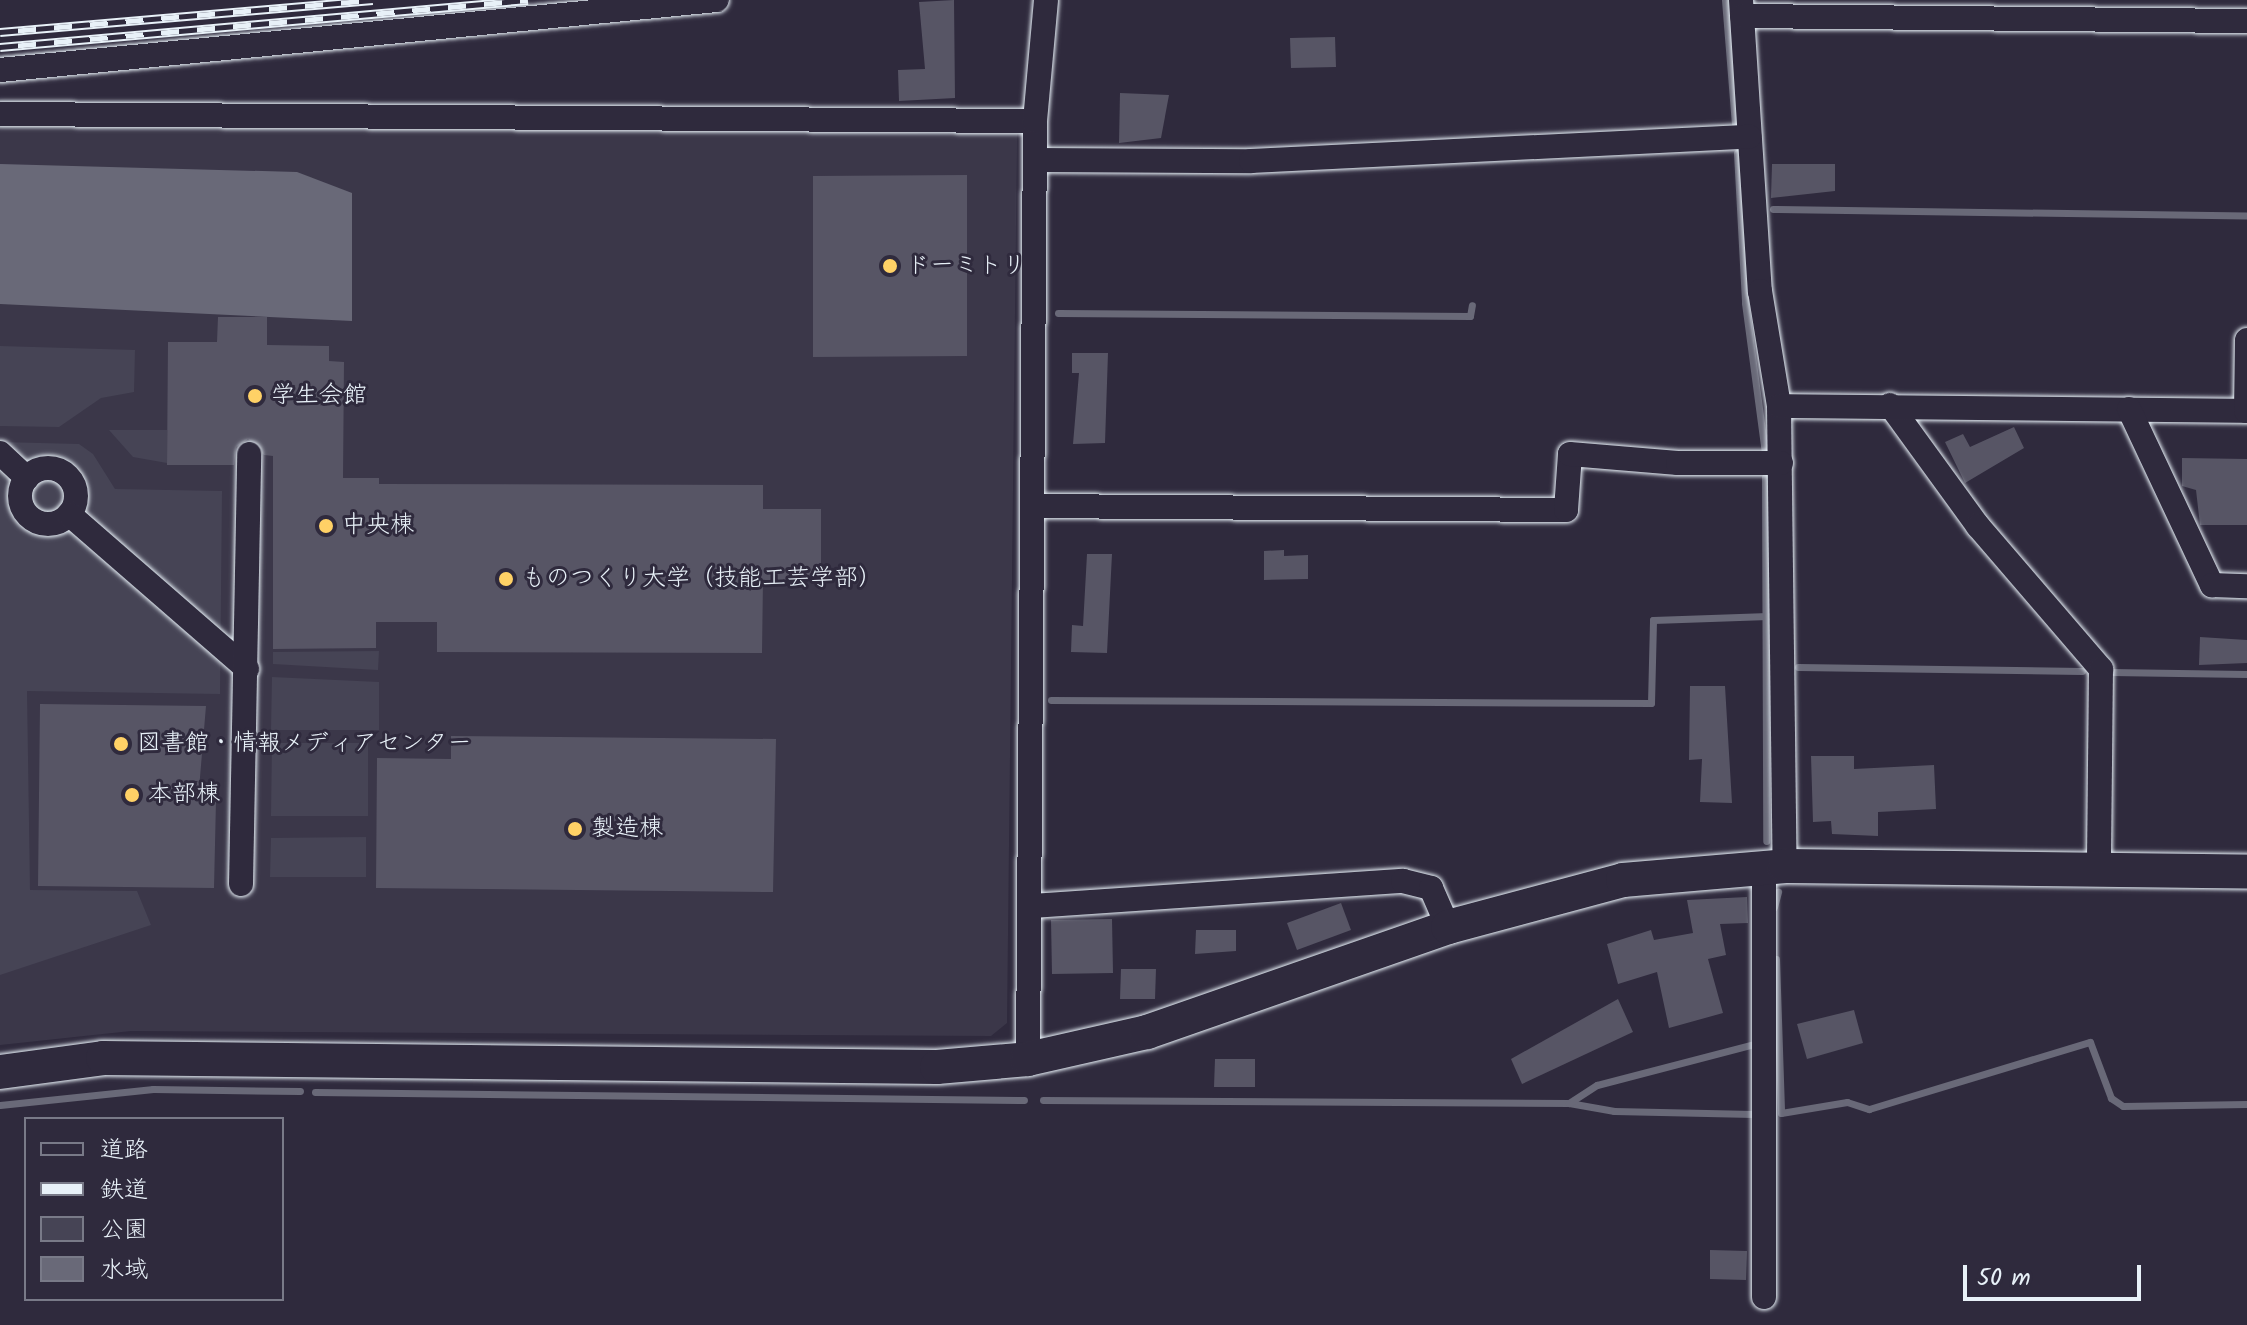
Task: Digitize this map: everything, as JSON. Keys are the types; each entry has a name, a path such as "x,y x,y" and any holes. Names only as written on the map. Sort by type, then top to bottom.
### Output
{"street":[{"path":"0,70 717,0"},
{"path":"1028,1059 1032,906 1035,121 1046,0"},
{"path":"1764,1297 1781,463 1779,406 1760,291 1741,8 2247,21"},
{"path":"0,114 1035,121"},
{"path":"1036,160 1264,160 1749,137"},
{"path":"1779,406 2246,411 2247,340"},
{"path":"1890,405 1978,526 2101,669 2099,866"},
{"path":"2129,409 2212,585 2247,586"},
{"path":"0,453 27,478"},
{"path":"241,884 249,454"},
{"path":"1032,506 1566,510 1570,454 1781,463"},
{"path":"52,468 68,477 76,493 69,514 49,524 32,519 21,504 27,478 52,468"},
{"path":"69,514 247,669"},
{"path":"0,1072 103,1058 937,1067 1028,1059 1147,1032 1448,927 1623,880 1774,867 2099,866 2247,872"},
{"path":"1032,906 1403,881 1431,888 1448,927"}],"shaded area":[{"name":"ものつくり大学（技能工芸学部）","path":"0,124 1017,134 1007,1023 991,1036 131,1031 0,1045"}],"green space":[{"path":"0,346 135,350 134,392 101,398 59,427 0,426"},
{"path":"109,430 167,430 167,463 133,457"},
{"path":"0,442 79,444 93,454 115,489 222,491 220,694 27,691 30,890 137,891 151,925 0,975"},
{"path":"379,651 378,670 273,664 273,652"},
{"path":"272,677 379,682 379,730 271,730"},
{"path":"272,743 368,743 368,816 271,816"},
{"path":"366,837 366,877 270,877 271,838"}],"water":[{"path":"0,164 297,172 352,193 352,321 0,304"}],"building":[{"path":"954,0 955,98 899,101 898,70 925,69 919,2"},
{"path":"1335,37 1336,67 1291,68 1290,38"},
{"path":"1120,93 1169,95 1161,138 1119,143"},
{"path":"1772,164 1835,164 1835,191 1771,198"},
{"name":"ドーミトリ","path":"967,175 967,356 813,357 813,176"},
{"path":"218,317 267,317 267,345 329,346 329,361 344,362 343,478 379,478 379,484 763,485 763,509 821,509 821,580 763,580 762,653 437,652 437,622 376,622 376,648 273,649 273,456 264,455 248,439 236,447 234,465 167,465 168,342 217,342"},
{"path":"1072,353 1108,353 1105,443 1073,444 1079,373 1072,373"},
{"path":"2014,427 2024,448 1965,483 1945,442 1963,434 1970,447"},
{"path":"2182,458 2247,459 2247,525 2200,525 2196,490 2182,486"},
{"path":"1284,550 1284,556 1308,555 1308,579 1264,580 1264,551"},
{"path":"1087,554 1112,554 1107,653 1071,652 1072,625 1083,626"},
{"path":"2200,637 2247,640 2247,663 2199,665"},
{"path":"1690,686 1725,686 1732,803 1700,802 1702,759 1689,760"},
{"name":"本部棟","path":"40,704 206,706 198,801 216,801 214,888 38,886"},
{"name":"製造棟","path":"451,736 776,739 773,892 376,888 377,758 451,759"},
{"path":"1811,756 1854,756 1854,769 1934,765 1936,809 1878,812 1878,836 1832,834 1831,821 1813,822"},
{"path":"1747,897 1748,923 1720,924 1726,955 1708,959 1723,1013 1669,1028 1657,972 1618,984 1607,944 1651,930 1654,940 1693,933 1687,900"},
{"path":"1341,903 1351,930 1297,950 1287,923"},
{"path":"1112,919 1113,973 1052,974 1051,920"},
{"path":"1196,930 1236,930 1236,951 1195,954"},
{"path":"1121,969 1156,969 1155,999 1120,999"},
{"path":"1618,999 1633,1032 1522,1084 1511,1059"},
{"path":"1854,1010 1863,1043 1807,1059 1797,1024"},
{"path":"1215,1059 1255,1059 1255,1087 1214,1087"},
{"path":"1710,1250 1747,1251 1746,1280 1710,1279"}],"waterway":[{"path":"1725,0 1735,123"},
{"path":"1737,153 1745,303 1765,452"},
{"path":"1773,209 2247,216"},
{"path":"1058,313 1470,316 1472,305"},
{"path":"1765,477 1766,841"},
{"path":"1051,700 1651,703 1653,620 1768,616"},
{"path":"1798,667 2082,671"},
{"path":"2110,672 2247,674"},
{"path":"1774,907 1778,892"},
{"path":"1776,959 1781,1113 1847,1102 1869,1109 2090,1042 2111,1098 2123,1106 2247,1104"},
{"path":"1569,1103 1597,1085 1754,1044"},
{"path":"0,1105 153,1089 300,1091"},
{"path":"315,1092 1024,1100"},
{"path":"1043,1100 1569,1103 1614,1111 1753,1114"}],"railway":[{"path":"0,32 373,0"},
{"path":"0,47 528,0"}],"place":[{"name":"ドーミトリ","path":"890,266"},
{"name":"学生会館","path":"255,396"},
{"name":"中央棟","path":"326,526"},
{"name":"ものつくり大学（技能工芸学部）","path":"506,579"},
{"name":"図書館・情報メディアセンター","path":"121,744"},
{"name":"本部棟","path":"132,795"},
{"name":"製造棟","path":"575,829"}]}
